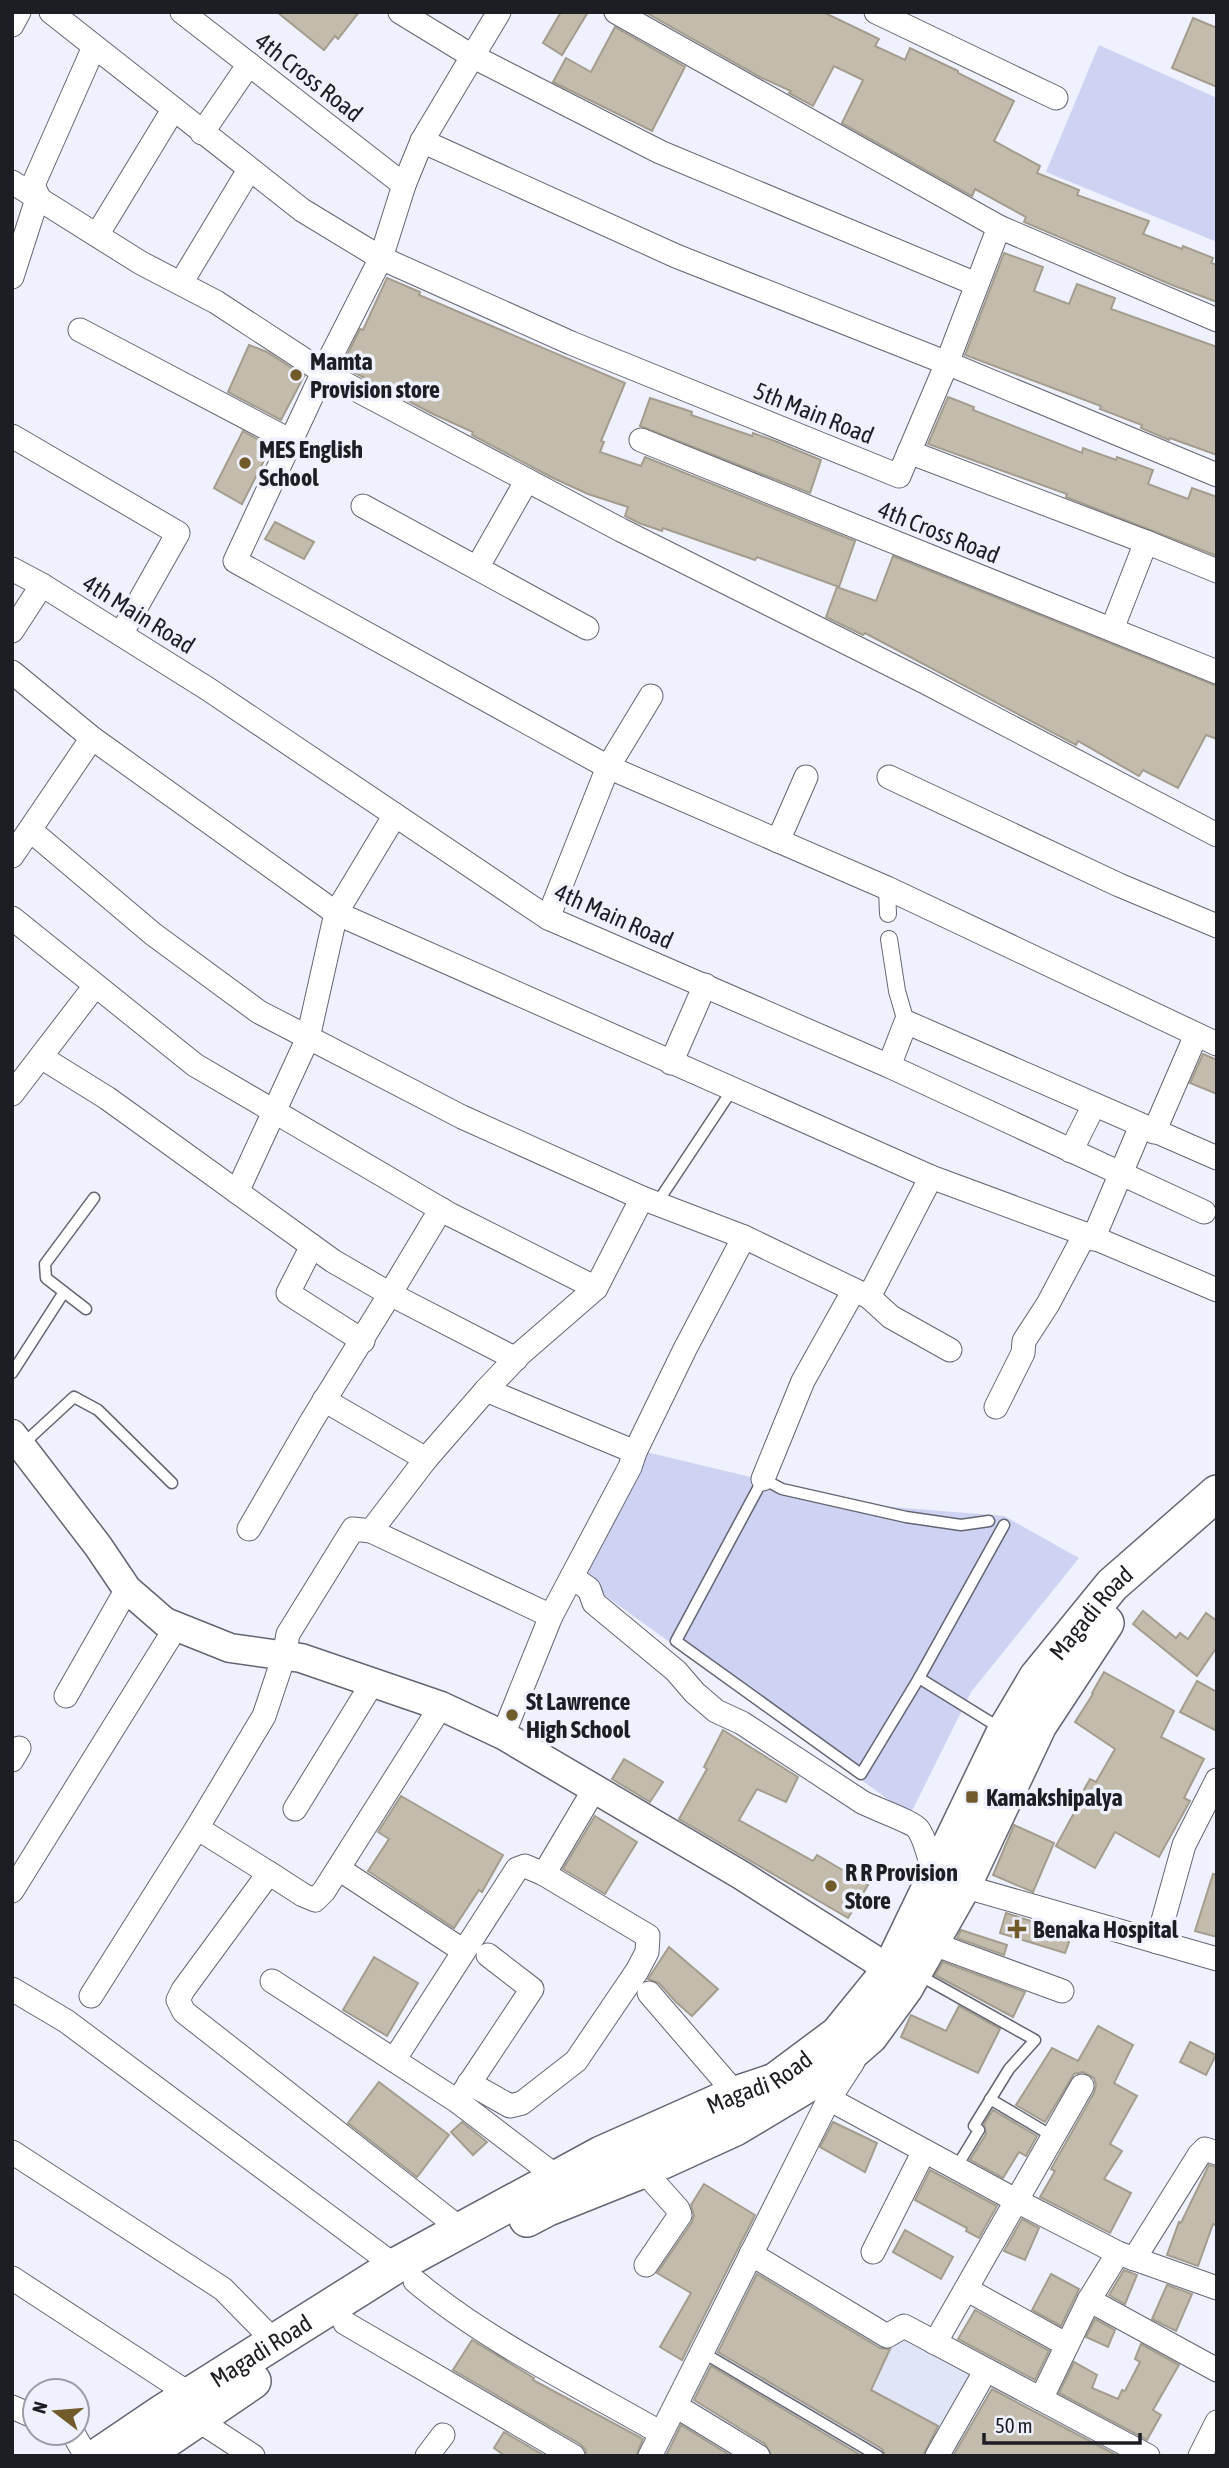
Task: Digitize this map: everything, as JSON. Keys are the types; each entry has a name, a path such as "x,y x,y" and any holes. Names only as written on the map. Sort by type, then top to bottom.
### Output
{"main road":[{"name":"Magadi Road","path":"98,2456 195,2407 345,2323 462,2230 601,2154 736,2094 775,2081 838,2034 904,1974 931,1942 949,1882 1005,1731 1037,1677 1112,1585 1217,1493"},
{"name":"Magadi Road","path":"144,2456 195,2407 275,2342 405,2274 548,2208 735,2128 830,2071 870,2036 949,1882 1040,1725 1107,1622 1184,1546 1217,1521"}],"street":[{"path":"12,25 19,12"},
{"path":"52,12 302,210 381,258"},
{"name":"4th Cross Road","path":"182,12 404,185"},
{"path":"400,12 472,56 660,152 976,284"},
{"path":"499,12 422,141 404,185 381,258 323,372 236,561 608,767 887,888 1207,1040 1148,1129 1089,1236 1024,1341 1023,1353 996,1407"},
{"path":"616,12 999,227 1217,320"},
{"path":"876,12 1056,98"},
{"path":"12,277 38,196 33,185 94,47"},
{"path":"202,133 249,64"},
{"path":"97,235 173,110"},
{"path":"422,141 676,256 947,363 1217,475"},
{"path":"181,283 249,170"},
{"path":"12,182 141,262 216,302 323,372 621,530 923,681 1217,835"},
{"path":"999,227 947,363 909,452 1217,571"},
{"name":"5th Main Road","path":"381,258 571,343 899,476 909,452"},
{"path":"80,330 291,440"},
{"path":"12,436 115,494 177,533 121,634"},
{"name":"4th Cross Road","path":"642,440 1217,672"},
{"path":"477,568 527,480"},
{"path":"363,506 587,628"},
{"path":"1112,629 1146,542"},
{"name":"4th Main Road","path":"12,569 43,584 208,689 548,919 889,1066 1204,1212"},
{"path":"12,631 43,584"},
{"path":"12,672 92,738 337,914 932,1177 1089,1236 1217,1290"},
{"path":"548,919 608,767 651,696"},
{"path":"12,856 92,738"},
{"path":"889,776 1119,886 1217,926"},
{"path":"778,841 806,777"},
{"path":"237,1192 308,1038 337,914 395,815"},
{"path":"30,830 153,934 259,1012 462,1117 650,1201 744,1237 861,1294 891,1317 950,1350"},
{"path":"887,888 888,914"},
{"path":"12,918 195,1065 441,1209 596,1288"},
{"path":"888,940 897,991 906,1022 889,1066"},
{"path":"671,1063 705,985"},
{"path":"12,1094 95,986"},
{"path":"906,1022 1217,1158"},
{"path":"41,1057 107,1098 333,1261 390,1294 516,1359"},
{"path":"1071,1151 1094,1105"},
{"path":"763,1479 803,1381 861,1294 932,1177"},
{"path":"371,1531 426,1459 486,1390 516,1359 596,1288 650,1201"},
{"path":"248,1529 441,1209"},
{"path":"503,1735 551,1616 630,1467 685,1349 744,1237"},
{"path":"312,1246 288,1293 363,1341"},
{"path":"486,1390 635,1452"},
{"path":"324,1400 426,1459"},
{"path":"15,1449 98,1546 127,1589 165,1622 230,1648 301,1658 373,1682 442,1706 503,1735 904,1974"},
{"path":"91,1996 264,1716 284,1656 288,1634 353,1529 371,1531 551,1616"},
{"path":"572,1577 589,1588 594,1603 676,1671 695,1693 716,1711 742,1723 862,1802 908,1821 918,1829 949,1882 1217,1959"},
{"path":"66,1696 127,1589"},
{"path":"12,1891 176,1627"},
{"path":"295,1809 373,1682"},
{"path":"197,1828 314,1900 324,1891 339,1869 442,1706"},
{"path":"1157,1942 1184,1844 1217,1780"},
{"path":"544,1874 595,1788"},
{"path":"272,1980 394,2060 463,2092 510,2106 522,2103 576,2061 637,1971 647,1952 648,1936 544,1874 525,1866 517,1869 394,2060"},
{"path":"339,1869 456,1946"},
{"path":"269,1873 183,1990 178,2000 184,2012 462,2230"},
{"path":"931,1942 1062,1991"},
{"path":"463,2092 532,1989 488,1955"},
{"path":"12,1989 66,2021 433,2296 506,2343 661,2433"},
{"path":"649,1993 736,2094"},
{"path":"650,2456 829,2099 870,2036"},
{"path":"935,2343 1082,2086"},
{"path":"463,2092 558,2178"},
{"path":"829,2099 1017,2201 1126,2256 1217,2288"},
{"path":"1041,2399 1089,2300 1126,2256 1199,2155 1205,2149 1217,2153"},
{"path":"873,2252 924,2151"},
{"path":"12,2152 223,2289 275,2342"},
{"path":"643,2169 678,2209 680,2215 646,2265"},
{"path":"751,2254 887,2336 904,2326 1148,2456"},
{"path":"12,2278 195,2407 253,2456"},
{"path":"966,2289 1067,2345"},
{"path":"1089,2300 1217,2370"},
{"path":"345,2323 573,2456"},
{"path":"937,2456 986,2370"},
{"path":"676,2406 758,2456"},
{"path":"1200,2456 1217,2423"},
{"path":"427,2456 443,2435"}],"lane":[{"path":"650,1201 732,1090"},
{"path":"86,1309 46,1278 45,1264 94,1198"},
{"path":"12,1373 64,1293"},
{"path":"15,1449 74,1397 98,1410 172,1483"},
{"path":"989,1521 961,1525 906,1517 782,1489 763,1479 676,1641 861,1774 919,1678 1004,1525"},
{"path":"919,1678 1005,1731"},
{"path":"904,1974 1035,2040 1009,2069 990,2099 974,2126 979,2130 956,2168"},
{"path":"990,2099 1054,2137"},
{"path":"701,2351 878,2456"}],"shaded area":[{"path":"1099,45 1217,98 1217,242 1046,172"},
{"path":"646,1452 867,1505 1004,1516 1079,1558 971,1692 910,1815 582,1579"},
{"path":"758,2254 1134,2456 654,2456"}],"building":[{"path":"277,12 359,12 338,39 335,36 324,50"},
{"path":"561,12 588,12 562,55 543,43"},
{"path":"645,12 823,12 879,39 875,46 905,60 910,48 958,71 1014,101 994,141 1040,166 1037,173 1079,190 1077,195 1149,221 1143,234 1213,258 1211,263 1217,265 1217,302 1024,222 1026,217 975,189 972,196 842,123 863,80 834,66 813,106 789,93 791,91 762,78"},
{"path":"1193,18 1217,28 1217,87 1172,68"},
{"path":"615,27 685,67 652,131 553,82 566,58 591,72"},
{"path":"1004,253 1043,267 1034,291 1069,304 1077,284 1115,298 1111,309 1217,347 1217,455 1170,438 1169,440 1141,428 1142,425 1100,409 1101,406 965,355"},
{"path":"387,278 420,292 419,295 625,383 601,441 604,442 600,452 641,466 645,457 855,541 839,587 757,557 755,560 663,528 662,531 639,523 625,516 628,507 588,494 551,477 472,435 473,432 342,366 360,329 363,330"},
{"path":"249,345 267,352 304,376 281,420 228,392"},
{"path":"948,397 974,407 973,410 1082,453 1083,448 1153,470 1148,484 1188,499 1192,488 1217,497 1217,556 1066,497 1067,494 928,444"},
{"path":"650,398 752,436 753,433 821,460 810,493 640,426"},
{"name":"MES English School","path":"243,431 271,447 242,504 214,488"},
{"path":"275,522 314,542 304,559 265,539"},
{"path":"893,556 1217,686 1217,739 1206,735 1178,788 1143,770 1139,776 1078,741 1076,745 865,633 863,635 826,617 837,587 876,601"},
{"path":"1203,1054 1217,1060 1217,1094 1190,1083"},
{"path":"1143,1611 1176,1638 1180,1633 1188,1639 1206,1613 1217,1621 1217,1647 1197,1676 1133,1624"},
{"path":"1104,1672 1174,1711 1161,1737 1204,1759 1184,1798 1190,1801 1159,1857 1115,1832 1095,1868 1056,1846 1090,1779 1096,1782 1115,1749 1075,1722"},
{"path":"1197,1681 1217,1692 1217,1731 1180,1712"},
{"path":"723,1730 798,1777 786,1802 757,1789 739,1820 813,1861 817,1855 868,1885 848,1918 679,1819 707,1769 704,1767"},
{"path":"624,1759 663,1782 650,1802 612,1779"},
{"path":"401,1796 503,1855 482,1892 479,1890 454,1928 368,1871 389,1839 378,1832"},
{"path":"595,1816 637,1842 605,1894 563,1869"},
{"path":"1014,1825 1054,1843 1033,1892 993,1875"},
{"path":"1213,1874 1217,1875 1217,1937 1195,1931"},
{"path":"1006,1913 1072,1934 1065,1953 1000,1933"},
{"path":"961,1930 1007,1945 1004,1955 957,1938"},
{"path":"669,1947 718,1989 692,2016 659,1983 648,1979"},
{"path":"374,1957 418,1983 387,2036 343,2010"},
{"path":"943,1962 1025,1992 1013,2017 935,1975"},
{"path":"959,2006 1000,2029 978,2073 901,2037 911,2015 946,2031"},
{"path":"1098,2026 1133,2045 1114,2083 1137,2096 1110,2144 1122,2151 1104,2179 1131,2193 1110,2233 1040,2197 1055,2171 1051,2169 1094,2093 1094,2078 1083,2072 1074,2074 1045,2122 1016,2105 1052,2048 1078,2061"},
{"path":"1190,2042 1216,2055 1206,2075 1180,2062"},
{"path":"379,2082 449,2135 417,2177 348,2123"},
{"path":"993,2110 1037,2136 1026,2156 1019,2152 1003,2178 970,2160 986,2134 984,2124"},
{"path":"462,2122 487,2142 473,2155 451,2132"},
{"path":"833,2122 877,2143 865,2172 820,2147"},
{"path":"1209,2165 1217,2167 1217,2226 1213,2224 1198,2266 1167,2255 1179,2222 1181,2223"},
{"path":"930,2170 997,2206 979,2238 966,2231 967,2228 915,2200"},
{"path":"704,2184 755,2215 682,2360 660,2347 691,2293 657,2273 692,2222 694,2216 691,2205"},
{"path":"1022,2219 1039,2228 1025,2260 1004,2251"},
{"path":"905,2230 953,2257 941,2279 893,2252"},
{"path":"1124,2270 1137,2275 1125,2304 1109,2295"},
{"path":"757,2274 880,2348 890,2349 871,2390 938,2426 923,2456 886,2456 882,2449 718,2352"},
{"path":"1051,2274 1079,2289 1061,2326 1032,2310"},
{"path":"1167,2285 1192,2294 1176,2331 1152,2319"},
{"path":"975,2310 1049,2351 1035,2380 958,2339"},
{"path":"1095,2319 1115,2330 1108,2347 1086,2337"},
{"path":"472,2340 534,2378 533,2380 643,2439 636,2456 587,2456 580,2444 453,2370"},
{"path":"1141,2344 1179,2365 1153,2410 1161,2415 1147,2440 1059,2393 1074,2362 1097,2375 1092,2388 1118,2399 1140,2362 1135,2359"},
{"path":"711,2366 862,2456 772,2456 765,2444 694,2400"},
{"path":"992,2389 1118,2456 953,2456"},
{"path":"681,2425 731,2456 666,2456"},
{"path":"504,2432 545,2456 505,2456 494,2448"}],"place":[{"name":"Mamta Provision store","path":"296,375"},
{"name":"MES English School","path":"245,463"},
{"name":"St Lawrence High School","path":"512,1715"},
{"name":"Kamakshipalya","path":"972,1797"},
{"name":"R R Provision Store","path":"831,1886"},
{"name":"Benaka Hospital","path":"1017,1929"}]}
